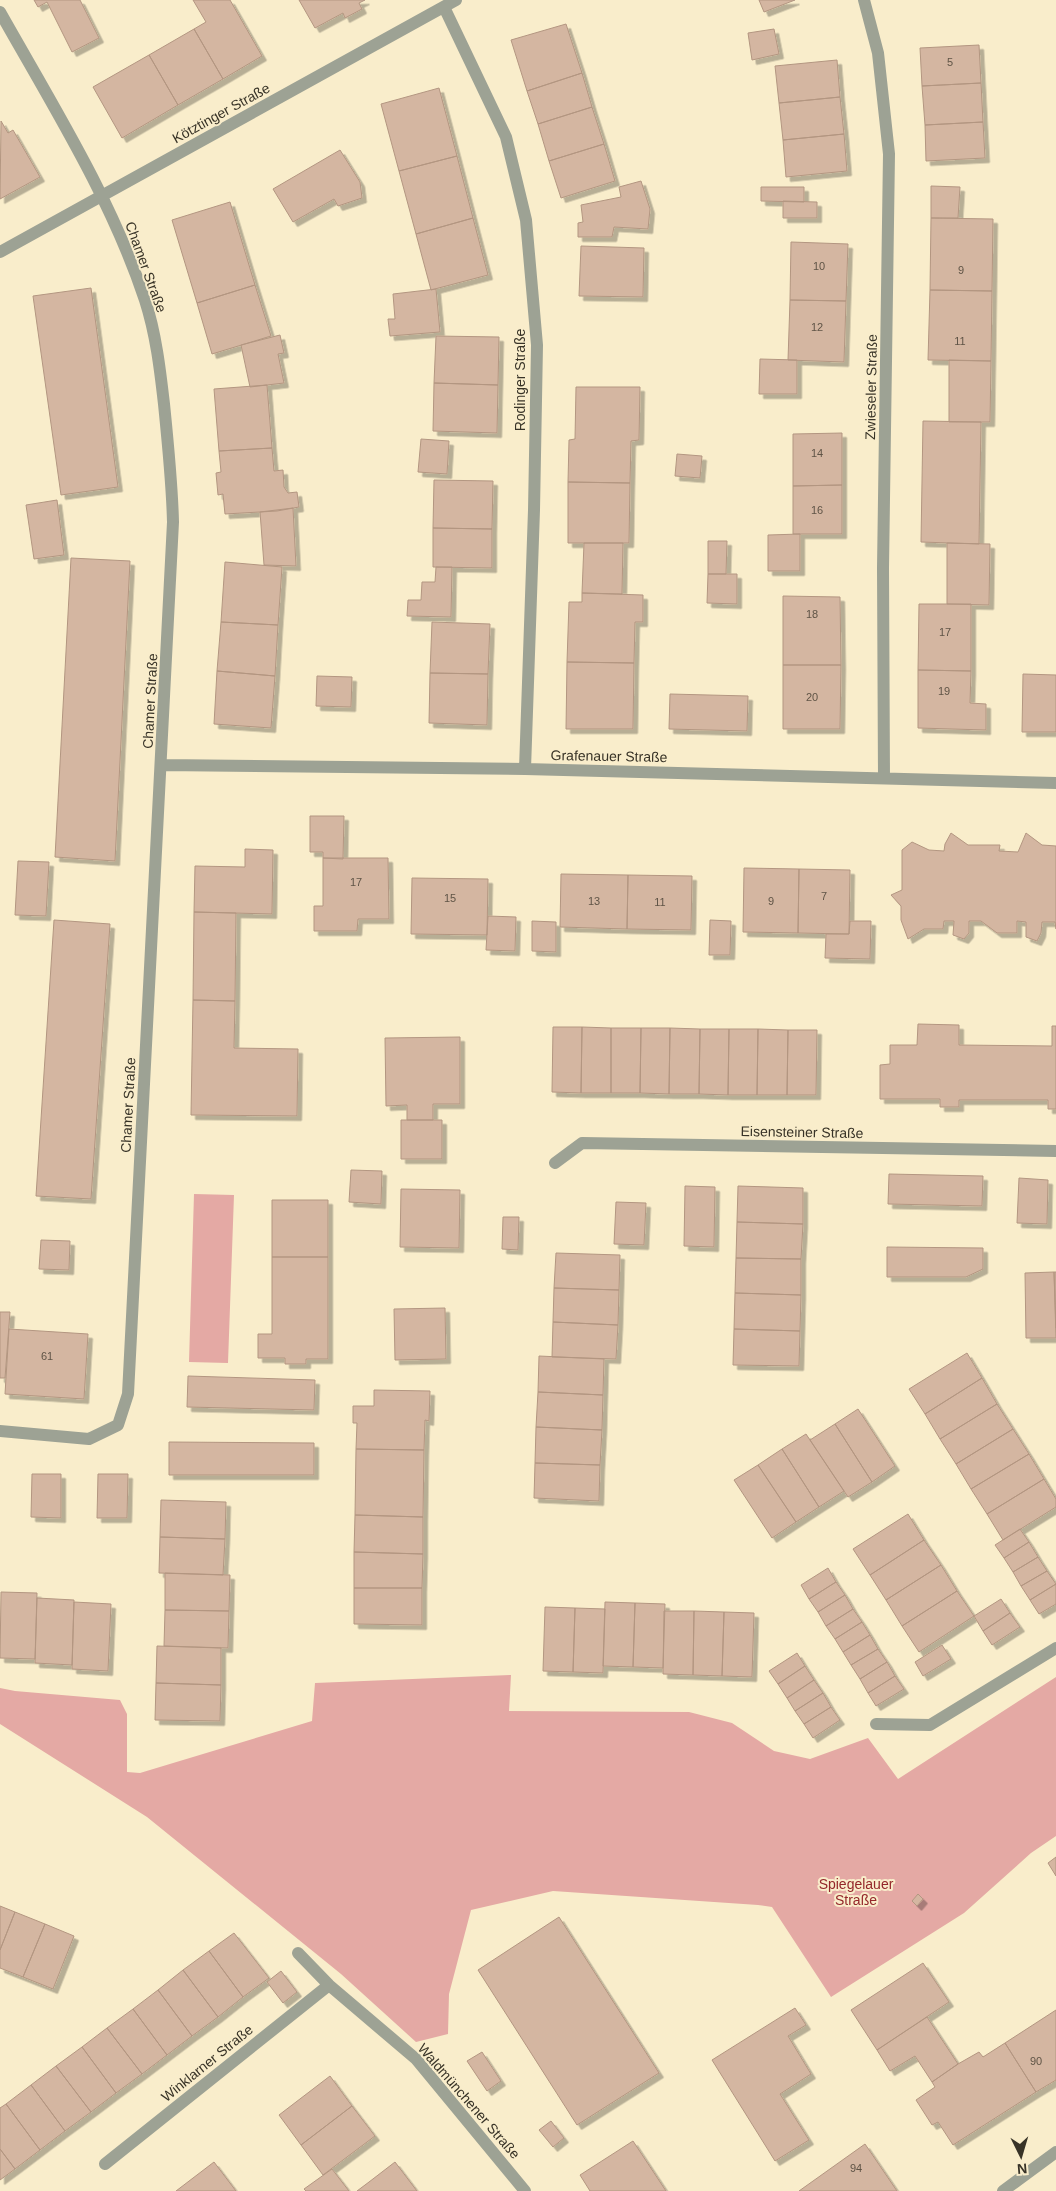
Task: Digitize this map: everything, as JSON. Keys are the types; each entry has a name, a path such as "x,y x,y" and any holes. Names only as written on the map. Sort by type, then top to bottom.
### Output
{"street":[{"name":"Kötztinger Straße","path":"0,252 456,0"},
{"name":"Zwieseler Straße","path":"864,0 878,53 889,154 883,568 884,778"},
{"name":"Rodinger Straße","path":"444,7 506,138 526,220 537,346 534,520 525,769"},
{"name":"Chamer Straße","path":"0,12 82,157 123,243 146,302 159,358 171,469 173,559 128,1394 118,1425 89,1439 0,1431"},
{"name":"Grafenauer Straße","path":"162,765 525,769 1056,783"},
{"name":"Eisensteiner Straße","path":"555,1163 582,1143 1056,1152"},
{"path":"876,1724 930,1725 1056,1648"},
{"name":"Waldmünchener Straße","path":"298,1953 329,1985 416,2059 525,2191"},
{"name":"Winklarner Straße","path":"104,2164 329,1985"},
{"path":"1003,2191 1056,2152"}],"green space":[{"path":"194,1194 234,1195 228,1363 189,1362"},
{"name":"Spiegelauer Straße","path":"511,1675 509,1711 689,1712 732,1723 774,1751 810,1759 868,1738 898,1779 1056,1677 1056,1836 1031,1853 964,1913 831,1997 772,1907 553,1891 471,1910 449,1994 448,2034 416,2042 341,1974 147,1817 0,1724 0,1688 120,1700 127,1714 127,1772 140,1773 312,1721 315,1683"}],"building":[{"path":"34,0 80,0 99,38 72,52 47,2 38,7"},
{"path":"193,0 230,0 262,56 223,79 194,29 206,22"},
{"path":"299,0 365,0 359,3 362,9 345,18 343,13 315,28"},
{"path":"759,0 795,0 764,12"},
{"path":"566,24 582,73 527,91 511,40"},
{"path":"194,29 223,79 178,105 149,55"},
{"path":"774,29 779,54 752,60 748,33"},
{"path":"979,45 981,83 922,86 920,48"},
{"path":"149,55 178,105 122,138 93,87"},
{"path":"837,60 840,97 779,103 775,66"},
{"path":"582,73 592,107 538,124 527,91"},
{"path":"981,83 983,122 925,125 922,86"},
{"path":"439,88 457,156 399,171 381,104"},
{"path":"840,97 844,134 783,140 779,103"},
{"path":"592,107 604,144 549,161 538,124"},
{"path":"1,121 8,133 13,130 40,177 0,199"},
{"path":"983,122 985,158 926,161 925,125"},
{"path":"844,134 847,171 786,177 783,140"},
{"path":"604,144 615,181 561,198 549,161"},
{"path":"340,150 360,182 362,198 338,206 334,199 293,222 273,189"},
{"path":"457,156 473,218 416,234 399,171"},
{"path":"641,181 650,209 648,229 614,227 612,237 578,237 578,223 583,222 581,205 621,197 619,187"},
{"path":"931,186 960,187 958,218 931,218"},
{"path":"761,187 804,187 804,202 761,201"},
{"path":"783,201 817,202 817,218 783,218"},
{"path":"230,202 255,285 197,303 172,220"},
{"path":"473,218 488,275 431,290 416,234"},
{"path":"931,218 993,219 992,291 930,290"},
{"path":"791,242 848,244 846,301 790,300"},
{"path":"581,246 644,248 643,297 579,296"},
{"path":"255,285 271,336 212,354 197,303"},
{"path":"91,288 118,487 61,495 33,296"},
{"path":"436,289 440,332 390,336 388,319 395,319 393,294"},
{"path":"930,290 992,291 991,361 928,360"},
{"path":"790,300 846,301 844,362 788,360"},
{"path":"280,335 284,353 278,354 284,383 250,387 241,345"},
{"path":"436,336 499,337 498,385 434,383"},
{"path":"760,359 797,360 797,394 759,394"},
{"path":"949,360 991,361 990,422 949,422"},
{"path":"434,383 498,385 497,433 433,431"},
{"path":"267,385 272,448 219,451 214,389"},
{"path":"576,387 640,387 639,440 631,441 630,483 568,482 569,440 575,439"},
{"path":"923,421 981,422 979,544 921,542"},
{"path":"842,433 842,485 793,486 793,434"},
{"path":"421,439 449,441 447,474 418,472"},
{"path":"272,448 274,471 283,470 284,487 288,493 297,492 299,507 277,511 225,514 223,494 218,495 216,473 221,472 219,451"},
{"path":"677,454 702,456 700,478 675,476"},
{"path":"434,480 493,481 492,529 433,528"},
{"path":"568,482 630,483 629,543 568,543"},
{"path":"842,485 842,534 793,534 793,486"},
{"path":"57,500 64,555 34,559 26,505"},
{"path":"293,508 296,566 264,565 260,512"},
{"path":"433,528 492,529 492,568 433,567"},
{"path":"800,534 800,571 768,571 768,535"},
{"path":"708,541 727,541 726,574 708,574"},
{"path":"584,543 623,543 622,594 582,593"},
{"path":"947,543 990,544 989,605 947,604"},
{"path":"71,558 130,561 115,861 55,857"},
{"path":"225,562 282,567 278,625 221,622"},
{"path":"436,567 452,567 451,617 407,616 408,600 421,600 422,582 435,582"},
{"path":"708,574 737,574 737,604 707,603"},
{"path":"582,593 643,595 643,622 635,622 634,663 567,662 569,602 582,602"},
{"path":"783,596 840,597 841,665 783,665"},
{"path":"919,604 971,604 971,671 918,670"},
{"path":"221,622 278,625 275,676 217,671"},
{"path":"432,622 490,624 488,674 430,673"},
{"path":"567,662 634,663 633,729 566,729"},
{"path":"783,665 841,665 840,729 783,729"},
{"path":"918,670 971,671 970,703 986,704 986,730 918,728"},
{"path":"217,671 275,676 271,728 214,724"},
{"path":"430,673 488,674 487,725 429,723"},
{"path":"1023,674 1056,675 1056,732 1022,732"},
{"path":"317,676 352,677 351,707 316,706"},
{"path":"670,694 748,696 747,731 669,729"},
{"path":"310,816 344,816 343,859 323,858 323,852 310,852"},
{"path":"951,833 968,845 1000,845 999,851 1018,852 1026,833 1042,845 1056,846 1056,929 1055,922 1042,922 1041,933 1037,941 1026,937 1026,922 1017,921 1017,933 997,933 981,921 969,921 969,933 964,939 953,935 954,921 944,921 943,929 924,929 908,939 901,920 901,906 891,895 902,890 902,850 912,842 929,850 944,851 945,844"},
{"path":"245,849 273,850 272,914 194,912 195,866 245,867"},
{"path":"323,858 388,858 389,919 358,919 357,931 314,931 314,906 323,906"},
{"path":"18,861 49,862 46,916 15,915"},
{"path":"744,868 799,869 798,933 743,932"},
{"path":"799,869 850,870 849,934 798,933"},
{"path":"561,874 628,875 627,929 560,927"},
{"path":"628,875 692,876 691,930 627,929"},
{"path":"412,878 488,879 487,935 411,934"},
{"path":"194,912 236,913 235,1001 193,1000"},
{"path":"488,916 516,917 515,951 486,950"},
{"path":"54,920 110,924 91,1199 36,1196"},
{"path":"710,920 731,921 730,955 709,955"},
{"path":"532,921 556,922 556,952 532,951"},
{"path":"850,921 871,921 870,959 825,958 826,934 849,934"},
{"path":"193,1000 235,1001 234,1048 298,1049 297,1116 191,1115"},
{"path":"918,1024 959,1025 959,1045 1052,1046 1052,1026 1056,1026 1056,1109 1048,1109 1048,1100 959,1100 959,1107 940,1107 940,1099 880,1099 880,1065 890,1064 890,1045 917,1045"},
{"path":"553,1027 582,1027 581,1093 552,1092"},
{"path":"582,1027 611,1028 611,1093 581,1093"},
{"path":"611,1028 641,1028 640,1093 611,1093"},
{"path":"641,1028 670,1028 669,1094 640,1093"},
{"path":"670,1028 700,1029 699,1094 669,1094"},
{"path":"700,1029 729,1029 728,1095 699,1094"},
{"path":"729,1029 758,1029 757,1095 728,1095"},
{"path":"758,1029 788,1030 787,1095 757,1095"},
{"path":"788,1030 817,1030 816,1095 787,1095"},
{"path":"460,1037 460,1104 433,1104 433,1120 407,1120 407,1105 386,1106 385,1038"},
{"path":"401,1120 442,1120 442,1159 401,1159"},
{"path":"351,1170 382,1171 381,1204 349,1202"},
{"path":"889,1174 983,1176 982,1206 888,1204"},
{"path":"1019,1178 1048,1180 1047,1224 1017,1223"},
{"path":"685,1186 715,1187 714,1247 684,1246"},
{"path":"738,1186 803,1188 803,1224 737,1222"},
{"path":"401,1189 460,1190 459,1248 400,1247"},
{"path":"272,1200 328,1200 328,1257 272,1257"},
{"path":"616,1202 646,1203 644,1245 614,1244"},
{"path":"503,1217 519,1217 518,1250 502,1249"},
{"path":"737,1222 803,1224 801,1259 736,1258"},
{"path":"41,1240 70,1241 69,1270 39,1269"},
{"path":"887,1247 983,1248 983,1269 966,1277 887,1277"},
{"path":"556,1253 620,1255 619,1290 554,1288"},
{"path":"272,1257 328,1257 328,1359 306,1359 306,1364 285,1364 285,1358 258,1358 258,1334 272,1334"},
{"path":"736,1258 801,1259 801,1295 735,1293"},
{"path":"1054,1272 1056,1338 1026,1338 1025,1273"},
{"path":"1054,1272 1056,1272 1056,1328"},
{"path":"554,1288 619,1290 618,1325 553,1322"},
{"path":"735,1293 801,1295 800,1331 734,1329"},
{"path":"445,1308 446,1359 395,1360 394,1309"},
{"path":"0,1312 10,1312 5,1378 0,1378"},
{"path":"553,1322 618,1325 616,1359 552,1357"},
{"path":"9,1329 88,1334 84,1399 5,1394"},
{"path":"734,1329 800,1331 799,1366 733,1365"},
{"path":"967,1353 982,1378 925,1414 909,1389"},
{"path":"539,1356 604,1359 603,1395 538,1392"},
{"path":"188,1376 315,1380 314,1410 187,1407"},
{"path":"982,1378 997,1404 940,1439 925,1414"},
{"path":"374,1390 430,1391 429,1421 425,1420 424,1450 356,1449 357,1423 353,1423 353,1406 374,1406"},
{"path":"538,1392 603,1395 602,1430 536,1427"},
{"path":"997,1404 1013,1429 956,1464 940,1439"},
{"path":"858,1409 895,1466 872,1482 835,1424"},
{"path":"835,1424 872,1482 848,1497 810,1440"},
{"path":"536,1427 602,1430 600,1465 535,1463"},
{"path":"1013,1429 1029,1454 971,1489 956,1464"},
{"path":"806,1434 844,1491 819,1507 782,1449"},
{"path":"169,1442 314,1443 314,1475 169,1475"},
{"path":"356,1449 424,1450 423,1517 355,1515"},
{"path":"782,1449 819,1507 796,1522 758,1465"},
{"path":"1029,1454 1044,1479 987,1514 971,1489"},
{"path":"535,1463 600,1465 599,1501 534,1498"},
{"path":"758,1465 796,1522 772,1538 734,1480"},
{"path":"32,1474 61,1474 61,1518 31,1517"},
{"path":"98,1474 128,1474 127,1518 97,1518"},
{"path":"1044,1479 1056,1499 1056,1507 1003,1540 987,1514"},
{"path":"161,1500 226,1502 225,1539 160,1537"},
{"path":"908,1514 924,1540 870,1575 853,1549"},
{"path":"355,1515 423,1517 423,1554 354,1552"},
{"path":"1020,1529 1029,1542 1004,1558 995,1545"},
{"path":"160,1537 225,1539 223,1575 159,1573"},
{"path":"924,1540 941,1565 886,1600 870,1575"},
{"path":"1029,1542 1038,1557 1013,1572 1004,1558"},
{"path":"354,1552 423,1554 422,1588 354,1588"},
{"path":"1038,1557 1047,1571 1021,1586 1013,1572"},
{"path":"941,1565 957,1591 902,1626 886,1600"},
{"path":"828,1568 836,1582 809,1599 801,1585"},
{"path":"1047,1571 1056,1584 1030,1600 1021,1586"},
{"path":"165,1573 230,1575 229,1611 165,1610"},
{"path":"836,1582 845,1595 818,1612 809,1599"},
{"path":"1056,1584 1056,1604 1039,1614 1030,1600"},
{"path":"354,1588 422,1588 422,1625 354,1624"},
{"path":"957,1591 974,1616 919,1652 902,1626"},
{"path":"1,1592 37,1593 35,1659 0,1658"},
{"path":"845,1595 853,1609 826,1626 818,1612"},
{"path":"37,1598 74,1600 72,1665 35,1663"},
{"path":"1001,1599 1010,1613 983,1631 974,1616"},
{"path":"74,1602 111,1604 108,1671 72,1669"},
{"path":"605,1602 635,1603 633,1667 603,1666"},
{"path":"635,1603 665,1604 663,1668 633,1667"},
{"path":"545,1607 575,1608 573,1672 543,1671"},
{"path":"575,1608 605,1609 603,1673 573,1672"},
{"path":"853,1609 862,1622 835,1639 826,1626"},
{"path":"165,1610 229,1611 228,1648 164,1646"},
{"path":"664,1611 694,1611 693,1675 663,1674"},
{"path":"694,1611 724,1612 722,1676 693,1675"},
{"path":"724,1612 754,1613 752,1677 722,1676"},
{"path":"1010,1613 1020,1627 992,1645 983,1631"},
{"path":"862,1622 870,1635 843,1652 835,1639"},
{"path":"870,1635 878,1649 851,1665 843,1652"},
{"path":"942,1645 951,1659 923,1676 915,1662"},
{"path":"157,1646 221,1648 221,1685 156,1683"},
{"path":"878,1649 887,1662 860,1679 851,1665"},
{"path":"797,1653 805,1666 778,1684 769,1671"},
{"path":"887,1662 895,1676 868,1693 860,1679"},
{"path":"805,1666 814,1680 787,1698 778,1684"},
{"path":"895,1676 904,1689 876,1706 868,1693"},
{"path":"814,1680 823,1693 795,1711 787,1698"},
{"path":"156,1683 221,1685 220,1721 155,1720"},
{"path":"823,1693 831,1707 804,1724 795,1711"},
{"path":"831,1707 840,1720 813,1738 804,1724"},
{"path":"1056,1857 1056,1876 1048,1863"},
{"path":"918,1894 923,1899 917,1906 912,1901"},
{"path":"0,1906 15,1912 0,1950"},
{"path":"15,1912 45,1924 23,1977 0,1968 0,1950"},
{"path":"559,1917 659,2073 577,2125 478,1970"},
{"path":"45,1924 74,1936 53,1989 23,1977"},
{"path":"234,1933 269,1978 243,1997 209,1951"},
{"path":"209,1951 243,1997 218,2017 183,1970"},
{"path":"923,1963 949,2002 877,2050 851,2010"},
{"path":"183,1970 218,2017 192,2036 158,1990"},
{"path":"281,1971 297,1992 283,2003 267,1982"},
{"path":"158,1990 192,2036 167,2055 133,2009"},
{"path":"795,2008 806,2025 788,2036 811,2074 780,2094 809,2140 775,2161 712,2060"},
{"path":"133,2009 167,2055 142,2074 107,2028"},
{"path":"1056,2010 1056,2080 1036,2092 1005,2043"},
{"path":"927,2017 958,2064 932,2082 915,2056 890,2071 877,2050"},
{"path":"107,2028 142,2074 116,2093 82,2047"},
{"path":"1005,2043 1036,2092 953,2145 938,2122 932,2125 916,2100 935,2087 932,2082 958,2064 979,2052 983,2057"},
{"path":"82,2047 116,2093 91,2112 56,2066"},
{"path":"482,2052 501,2081 487,2091 467,2061"},
{"path":"56,2066 91,2112 65,2131 31,2085"},
{"path":"330,2076 352,2106 301,2145 279,2115"},
{"path":"31,2085 65,2131 40,2150 6,2104"},
{"path":"6,2104 40,2150 15,2169 0,2149 0,2108"},
{"path":"352,2106 375,2136 323,2175 301,2145"},
{"path":"551,2121 564,2138 553,2147 539,2130"},
{"path":"633,2141 666,2191 590,2191 580,2175"},
{"path":"865,2144 897,2191 799,2191"},
{"path":"0,2149 15,2169 0,2180"},
{"path":"214,2162 236,2191 176,2191"},
{"path":"395,2162 417,2191 357,2191 369,2182"},
{"path":"332,2169 349,2191 306,2191 304,2189"}]}
